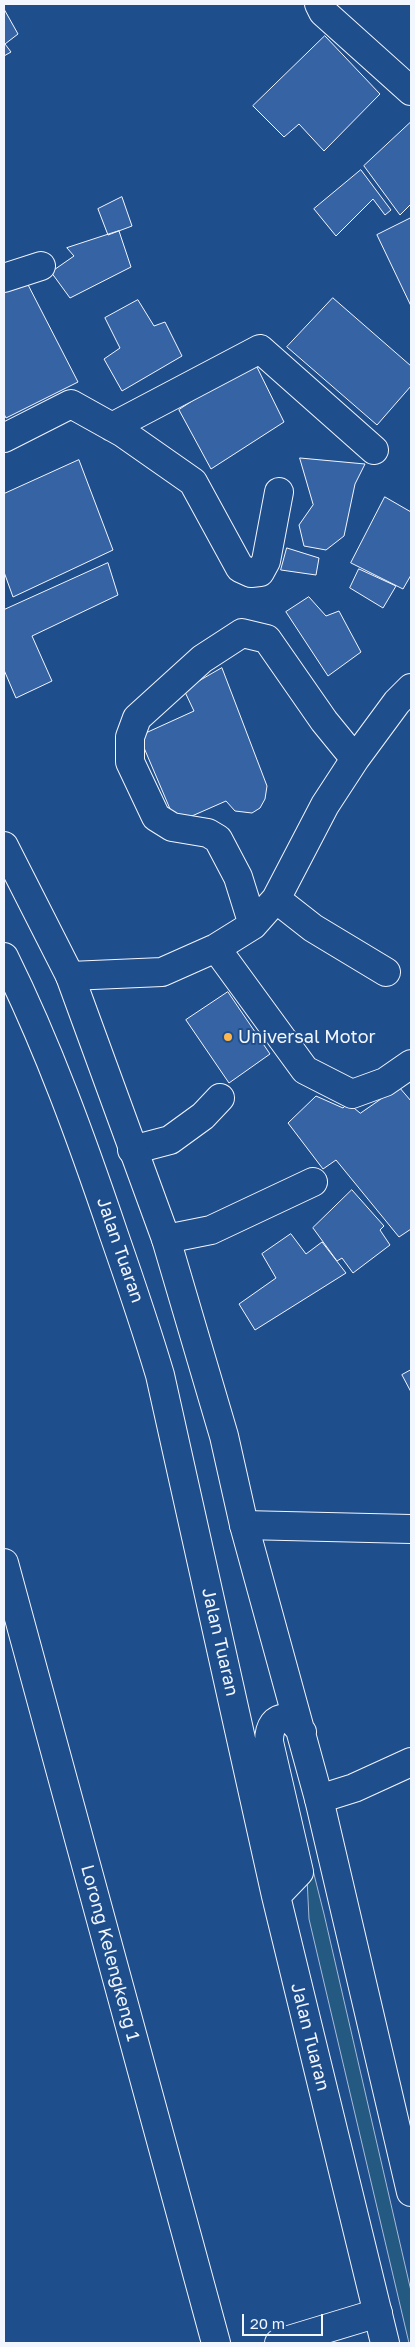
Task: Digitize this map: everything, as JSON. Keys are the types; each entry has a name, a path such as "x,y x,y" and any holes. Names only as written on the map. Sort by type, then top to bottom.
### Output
{"main road":[{"path":"318,4 323,12 411,91"},
{"path":"4,278 40,266"},
{"path":"112,427 260,349 374,450"},
{"path":"4,438 71,404 112,427 193,482 240,568 251,573 260,572 266,561 279,492"},
{"path":"253,925 238,877 218,839 208,833 172,827 156,817 130,762 130,737 136,718 202,659 242,633 267,639 324,721 355,759"},
{"path":"70,976 162,972 216,948 253,925 276,899 325,805 355,759 396,702 411,688"},
{"path":"4,846 70,976 166,1239 224,1436 244,1525 302,1732 407,2154 411,2192"},
{"path":"276,899 313,928 386,972"},
{"path":"216,948 305,1070 352,1094 386,1082 411,1064"},
{"name":"Jalan Tuaran","path":"4,957 60,1086 145,1322 158,1366 276,1896 385,2343"},
{"path":"132,1150 170,1140 203,1116 220,1098"},
{"path":"166,1239 211,1230 313,1182"},
{"path":"244,1525 411,1529"},
{"name":"Lorong Kelengkeng 1","path":"4,1563 216,2343"},
{"path":"276,1896 300,1872 269,1742 269,1731 273,1723 282,1718 290,1718 302,1732"},
{"path":"319,1799 354,1788 411,1762"},
{"path":"279,2343 378,2313"}],"shaded area":[{"path":"282,1747 324,1914 411,2291 411,2343 409,2343 309,1919 307,1878"}],"building":[{"path":"4,9 18,34 5,44 11,52 4,56"},
{"path":"325,36 380,94 324,151 299,124 284,137 253,106"},
{"path":"411,122 411,204 400,215 364,166"},
{"path":"361,170 391,210 385,215 373,199 336,236 314,209"},
{"path":"122,197 132,226 108,235 98,209"},
{"path":"411,218 411,306 377,235"},
{"path":"119,231 131,267 70,298 51,272 74,256 67,248"},
{"path":"23,275 78,382 6,418 4,414 4,284"},
{"path":"333,298 411,366 411,386 377,425 287,347"},
{"path":"138,300 154,326 165,322 182,356 122,391 104,359 120,348 105,318"},
{"path":"254,361 284,422 211,469 179,410"},
{"path":"300,458 365,464 355,484 344,536 326,550 304,546 299,525 313,505"},
{"path":"79,460 113,550 13,597 4,572 4,494"},
{"path":"385,497 411,512 411,575 403,589 351,563"},
{"path":"287,548 319,558 316,575 281,570"},
{"path":"108,563 118,595 32,636 52,681 16,698 4,670 4,610"},
{"path":"359,569 396,586 383,608 350,588"},
{"path":"309,597 326,616 339,611 361,652 328,676 286,612"},
{"path":"222,668 267,786 265,799 260,808 252,813 235,811 226,801 176,823 139,736 194,711 184,690"},
{"name":"Universal Motor","path":"228,992 270,1054 229,1083 186,1020"},
{"path":"399,1087 411,1101 411,1229 399,1237 336,1160 323,1169 288,1123 316,1096 343,1108 348,1103 360,1113"},
{"path":"352,1190 384,1226 380,1230 390,1245 353,1273 342,1258 337,1261 313,1228"},
{"path":"291,1234 306,1254 322,1242 346,1273 255,1330 239,1304 276,1278 262,1254"},
{"path":"411,1370 411,1392 402,1375"}],"place":[{"name":"Universal Motor","path":"228,1037"}]}
